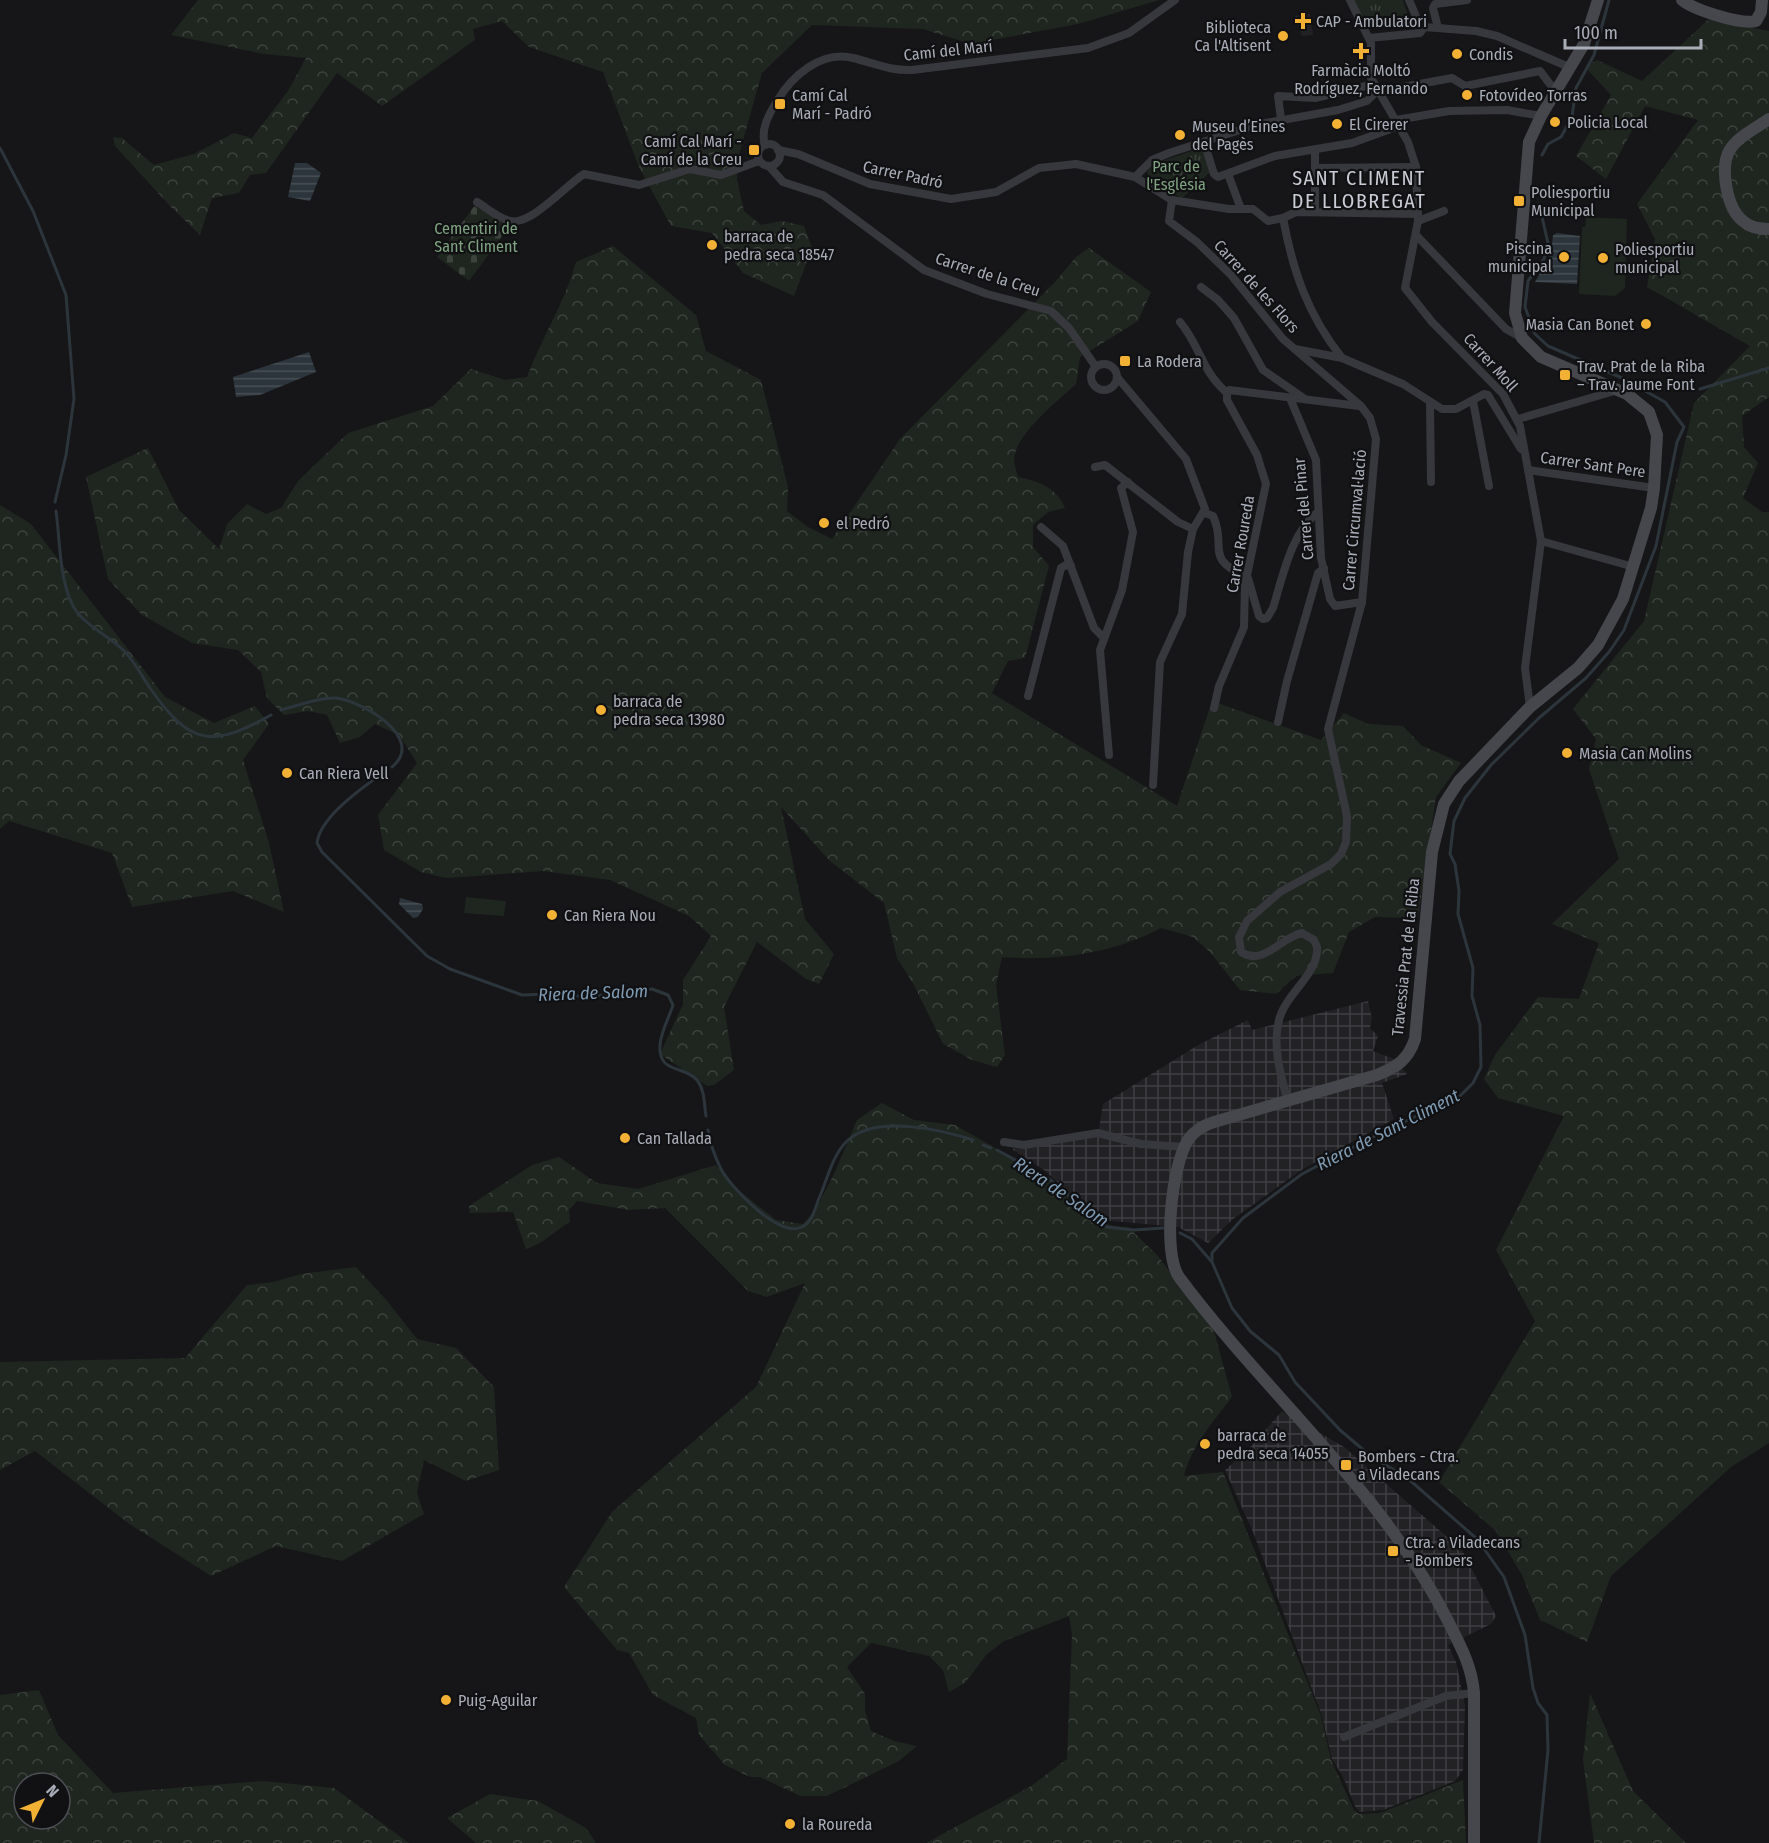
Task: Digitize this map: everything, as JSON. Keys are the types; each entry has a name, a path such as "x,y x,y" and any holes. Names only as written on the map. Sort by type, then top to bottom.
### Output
{"street":[{"name":"Camí del Marí","path":"765,145 763,138 766,124 782,94 806,69 826,58 845,56 895,70 912,70 1075,51 1129,33 1175,0"},
{"path":"1350,0 1369,38 1370,73 1375,88"},
{"path":"1369,38 1422,32 1421,24 1409,0"},
{"path":"1438,27 1433,8 1435,4 1467,0"},
{"path":"1522,338 1515,313 1527,153 1531,135 1588,35 1598,0"},
{"path":"1682,0 1691,6 1744,23 1756,21 1761,12 1762,0"},
{"path":"1421,24 1497,36 1571,68"},
{"path":"1281,119 1278,96 1331,96 1452,78 1465,86 1540,71 1556,92"},
{"path":"1135,177 1156,158 1239,130 1281,119 1338,110 1367,101 1375,88"},
{"name":"Carrer Moll","path":"1375,88 1398,123 1416,167 1418,218 1405,276 1408,294 1503,394 1518,419 1541,541 1525,668 1530,707"},
{"path":"1204,142 1214,174 1218,177 1275,156 1375,137 1398,123 1449,111 1507,110 1541,116"},
{"path":"1769,119 1734,145 1728,153 1726,168 1730,198 1737,215 1751,226 1769,229"},
{"path":"477,202 508,220 517,222 544,207 584,174 639,185 690,169 721,175 759,161 769,166 779,159 778,150 773,145 765,145 759,152 759,161"},
{"name":"Carrer Padró","path":"778,150 798,154 862,182 951,199 996,192 1033,171 1052,165 1076,164 1135,177 1172,200"},
{"path":"1315,150 1315,212"},
{"name":"Carrer de la Creu","path":"769,166 783,182 823,195 924,270 987,294 1050,311 1069,328 1096,367"},
{"path":"1315,168 1416,167"},
{"path":"1228,174 1241,209"},
{"path":"1172,200 1257,210 1266,220 1283,218 1296,212 1418,218 1444,211"},
{"name":"Carrer de les Flors","path":"1172,200 1169,221 1197,242 1227,270 1256,303 1282,339 1294,349"},
{"path":"1283,218 1292,266 1304,296 1321,330 1342,358"},
{"path":"1416,235 1506,329 1522,338"},
{"path":"1201,287 1218,300 1234,318 1263,370 1306,400"},
{"path":"1180,322 1194,339 1206,371 1227,393 1229,390 1361,406"},
{"name":"Travessia Prat de la Riba","path":"1184,1147 1194,1132 1208,1124 1377,1075 1398,1066 1407,1057 1414,1039 1427,899 1437,828 1446,798 1530,707 1578,668 1598,645 1623,599 1634,567 1654,488 1658,454 1654,423 1644,406 1618,390 1550,363 1532,350 1522,338"},
{"path":"1294,349 1342,358 1403,384 1430,402 1452,410 1484,394 1493,398 1525,456"},
{"name":"Carrer Circumval·lació","path":"1288,1102 1279,1069 1277,1038 1279,1019 1313,964 1317,946 1314,940 1302,933 1290,937 1265,954 1256,956 1244,954 1238,944 1247,921 1265,903 1288,886 1325,868 1336,860 1343,848 1347,816 1329,739 1329,724 1362,602 1377,451 1374,427 1361,406 1294,349"},
{"name":"Carrer de la Creu","path":"1117,377 1112,388 1100,390 1091,381 1092,372 1096,367 1102,364 1111,366 1117,377 1186,459 1205,513 1213,516 1218,552 1222,562 1229,569 1248,578"},
{"path":"1518,419 1618,390"},
{"name":"Carrer Roureda","path":"1214,708 1219,686 1244,627 1245,585 1264,501 1265,475 1257,455 1227,400 1227,393"},
{"path":"1336,403 1343,401 1345,393"},
{"name":"Carrer del Pinar","path":"1278,722 1287,681 1318,573 1324,567 1318,512 1316,460 1290,398"},
{"path":"1473,401 1489,486"},
{"path":"1430,402 1431,482"},
{"path":"1095,467 1105,465 1178,522 1193,529"},
{"name":"Carrer Sant Pere","path":"1528,470 1654,488"},
{"path":"1109,755 1100,661 1103,637 1120,597 1130,550 1132,526 1121,488 1128,482"},
{"path":"1248,578 1259,616 1267,618 1294,548 1309,519 1318,512"},
{"path":"1153,785 1158,672 1163,653 1182,614 1188,552 1193,529 1205,513"},
{"path":"1041,527 1060,542 1094,628 1103,637"},
{"path":"1541,541 1634,567"},
{"path":"1028,696 1061,568 1066,565 1071,566"},
{"path":"1324,567 1332,603 1337,606 1362,602"},
{"path":"1004,1142 1024,1145 1098,1133 1141,1144 1184,1147 1176,1185 1169,1241 1172,1264 1184,1283 1402,1544 1436,1597 1466,1656 1471,1670 1474,1694 1474,1843"},
{"path":"1344,1737 1446,1696 1474,1694"}],"shaded area":[{"name":"CAP - Ambulatori","path":"1310,14 1313,35 1302,36 1295,16"},
{"path":"295,163 307,163 321,173 310,201 288,197"},
{"name":"Piscina municipal","path":"1557,233 1580,236 1577,284 1535,282 1551,254 1553,235"},
{"path":"309,352 316,372 260,395 236,397 233,377"},
{"path":"400,898 422,904 423,909 418,917 413,918 399,904"},
{"path":"1368,1001 1372,1018 1370,1028 1378,1036 1373,1051 1394,1059 1407,1074 1382,1083 1394,1119 1303,1169 1233,1219 1208,1243 1178,1227 1100,1220 1044,1170 1012,1149 1098,1135 1103,1104 1200,1044 1248,1020 1252,1030"},
{"path":"1282,1411 1344,1447 1462,1550 1496,1616 1491,1624 1448,1645 1456,1662 1465,1705 1463,1770 1455,1781 1383,1810 1360,1812 1356,1808 1342,1775 1332,1759 1322,1716 1253,1532 1225,1470 1248,1450"}],"green space":[{"path":"198,0 1159,0 1078,24 971,44 923,29 812,25 762,73 738,158 737,180 744,211 761,225 782,221 804,226 812,248 794,296 743,273 712,233 671,226 639,167 603,72 529,47 502,21 473,29 475,40 382,106 337,73 266,173 250,175 239,193 212,198 200,235 115,146 113,137 122,138 154,165 194,154 234,133 252,138 288,91 306,58 264,54 171,35"},
{"path":"1354,0 1403,0 1410,23 1395,28 1367,28"},
{"path":"1709,19 1769,31 1769,397 1742,416 1744,447 1758,463 1743,498 1762,512 1769,512 1769,1443 1731,1467 1611,1576 1587,1642 1540,1620 1522,1575 1496,1531 1439,1482 1535,1321 1496,1250 1564,1116 1498,1098 1484,1079 1495,1055 1538,997 1579,999 1599,943 1552,924 1619,859 1589,769 1596,739 1573,709 1644,621 1694,403 1750,346 1647,287 1655,239 1637,204 1698,120 1645,106 1606,179 1576,156 1611,95 1585,67 1597,60 1642,81"},
{"name":"Parc de l'Església","path":"1201,148 1209,173 1182,198 1150,180 1147,172 1153,164"},
{"name":"Cementiri de Sant Climent","path":"475,205 509,227 469,281 437,257"},
{"name":"Poliesportiu municipal","path":"1586,217 1627,219 1625,288 1615,296 1579,294 1582,227 1585,227"},
{"path":"613,246 696,315 706,351 761,380 788,487 787,511 808,527 832,539 900,439 1054,283 1076,257 1089,248 1151,292 1138,321 1080,357 1076,384 1039,418 1016,449 1014,459 1018,477 1046,486 1057,495 1065,508 1048,512 1033,525 1033,547 1049,566 1025,658 1008,661 992,693 1177,806 1212,701 1321,740 1344,713 1368,724 1403,726 1421,745 1461,763 1436,797 1418,918 1375,917 1349,932 1333,973 1296,976 1276,994 1240,990 1210,952 1193,937 1161,928 1123,944 1083,954 1043,958 1002,957 996,985 1005,1055 997,1067 972,1060 943,1044 914,985 897,958 884,903 830,861 781,807 805,919 834,954 819,984 806,979 757,942 724,1007 734,1070 714,1085 707,1086 660,1054 683,1004 683,980 711,936 689,916 610,880 543,871 446,878 421,872 384,850 378,815 417,763 399,735 375,724 360,737 340,743 327,715 308,711 284,715 267,698 261,672 238,650 192,643 142,615 108,579 86,477 148,448 179,510 219,549 227,524 247,504 266,514 281,508 298,481 348,433 433,406 471,369 505,380 527,377 566,291 576,262"},
{"path":"0,505 31,524 165,697 214,723 255,706 269,724 243,760 269,843 284,912 233,891 132,907 112,853 9,821 0,829"},
{"path":"466,897 506,901 504,916 464,913"},
{"path":"882,1103 914,1120 955,1125 1057,1183 1072,1200 1097,1220 1106,1224 1128,1227 1158,1256 1214,1331 1232,1397 1198,1444 1184,1476 1223,1472 1321,1716 1331,1760 1354,1810 1359,1814 1380,1813 1463,1780 1466,1843 926,1843 1031,1786 1067,1759 1072,1635 1069,1616 1004,1641 986,1655 965,1683 949,1692 943,1670 929,1656 871,1643 847,1667 865,1694 865,1710 871,1731 894,1741 917,1746 899,1761 827,1796 800,1796 760,1777 750,1777 725,1765 699,1735 696,1718 653,1695 629,1653 617,1650 564,1587 612,1512 756,1387 805,1283 767,1297 748,1291 665,1208 629,1210 577,1201 569,1210 570,1222 538,1244 526,1249 513,1212 470,1213 469,1206 532,1165 559,1157 597,1183 638,1189 716,1165 741,1192 776,1220 803,1224 816,1209 857,1120"},
{"path":"356,1267 417,1339 456,1348 494,1387 499,1470 466,1481 424,1460 417,1493 424,1514 342,1561 276,1546 211,1576 128,1523 35,1451 0,1470 0,1362 185,1358 247,1285 273,1282 301,1274"},
{"path":"39,1690 58,1735 113,1793 262,1781 334,1788 409,1843 0,1843 0,1695"},
{"path":"1590,1693 1633,1791 1686,1843 1594,1843 1583,1760"},
{"path":"490,1794 538,1801 586,1828 596,1843 476,1843 447,1818"}],"waterway":[{"name":"Riera de Sant Climent","path":"1542,155 1548,144 1561,137 1572,117 1576,88 1594,55 1609,0"},
{"name":"Riera de Salom","path":"0,148 33,211 66,295 74,399 66,455 55,502"},
{"name":"Riera de Sant Climent","path":"1539,204 1548,243 1544,259 1528,281 1525,307 1535,334 1548,346 1622,378 1665,402 1684,427 1677,442 1656,546 1624,630 1609,652 1586,678 1539,718 1491,765 1465,798 1454,821 1450,854 1455,864 1459,891 1458,914 1473,968 1472,996 1480,1025 1481,1067 1473,1083 1458,1098 1390,1128 1302,1174 1243,1218 1212,1253 1212,1262 1232,1308 1250,1331 1279,1355 1295,1382 1340,1430 1373,1458 1405,1476 1477,1539 1504,1577 1525,1635 1533,1688 1538,1703 1547,1715 1548,1750 1539,1843"},
{"path":"1700,389 1769,368"},
{"name":"Riera de Salom","path":"56,511 63,576 73,606 85,621 117,644 128,655 164,707 177,721 190,731 203,736 217,736 233,733 271,715"},
{"name":"Riera de Salom","path":"281,710 315,700 335,698 346,700 374,713 396,733 402,744 401,756 392,767"},
{"name":"Riera de Salom","path":"387,770 345,802 326,822 317,843 322,852 427,956 450,969 522,995 553,994 588,997 652,989 668,995 673,1005 662,1035 660,1054 667,1065 692,1075 700,1084 706,1116"},
{"name":"Riera de Salom","path":"708,1130 719,1164 735,1188 769,1218 792,1228 802,1227 809,1222 832,1164 846,1142 852,1137 879,1127 895,1126 929,1129 973,1140"},
{"name":"Riera de Salom","path":"983,1145 991,1148"},
{"name":"Riera de Salom","path":"997,1150 1048,1178 1107,1227 1134,1230 1163,1228"},
{"name":"Riera de Salom","path":"1180,1233 1192,1239 1211,1261"}],"place":[{"name":"CAP - Ambulatori","path":"1303,21"},
{"name":"Biblioteca Ca l'Altisent","path":"1283,36"},
{"name":"Farmàcia Moltó Rodríguez, Fernando","path":"1361,51"},
{"name":"Condis","path":"1457,54"},
{"name":"Fotovídeo Torras","path":"1467,95"},
{"name":"Camí Cal Marí - Padró","path":"780,104"},
{"name":"Policia Local","path":"1555,122"},
{"name":"El Cirerer","path":"1337,124"},
{"name":"Museu d’Eines del Pagès","path":"1180,135"},
{"name":"Camí Cal Marí - Camí de la Creu","path":"754,150"},
{"name":"Poliesportiu Municipal","path":"1519,201"},
{"name":"barraca de pedra seca 18547","path":"712,245"},
{"name":"Piscina municipal","path":"1564,257"},
{"name":"Poliesportiu municipal","path":"1603,258"},
{"name":"Masia Can Bonet","path":"1646,324"},
{"name":"La Rodera","path":"1125,361"},
{"name":"Trav. Prat de la Riba – Trav. Jaume Font","path":"1565,375"},
{"name":"el Pedró","path":"824,523"},
{"name":"barraca de pedra seca 13980","path":"601,710"},
{"name":"Masia Can Molins","path":"1567,753"},
{"name":"Can Riera Vell","path":"287,773"},
{"name":"Can Riera Nou","path":"552,915"},
{"name":"Can Tallada","path":"625,1138"},
{"name":"barraca de pedra seca 14055","path":"1205,1444"},
{"name":"Bombers - Ctra. a Viladecans","path":"1346,1465"},
{"name":"Ctra. a Viladecans - Bombers","path":"1393,1551"},
{"name":"Puig-Aguilar","path":"446,1700"},
{"name":"la Roureda","path":"790,1824"}],"district":[{"name":"SANT CLIMENT DE LLOBREGAT","path":"1359,190"}]}
